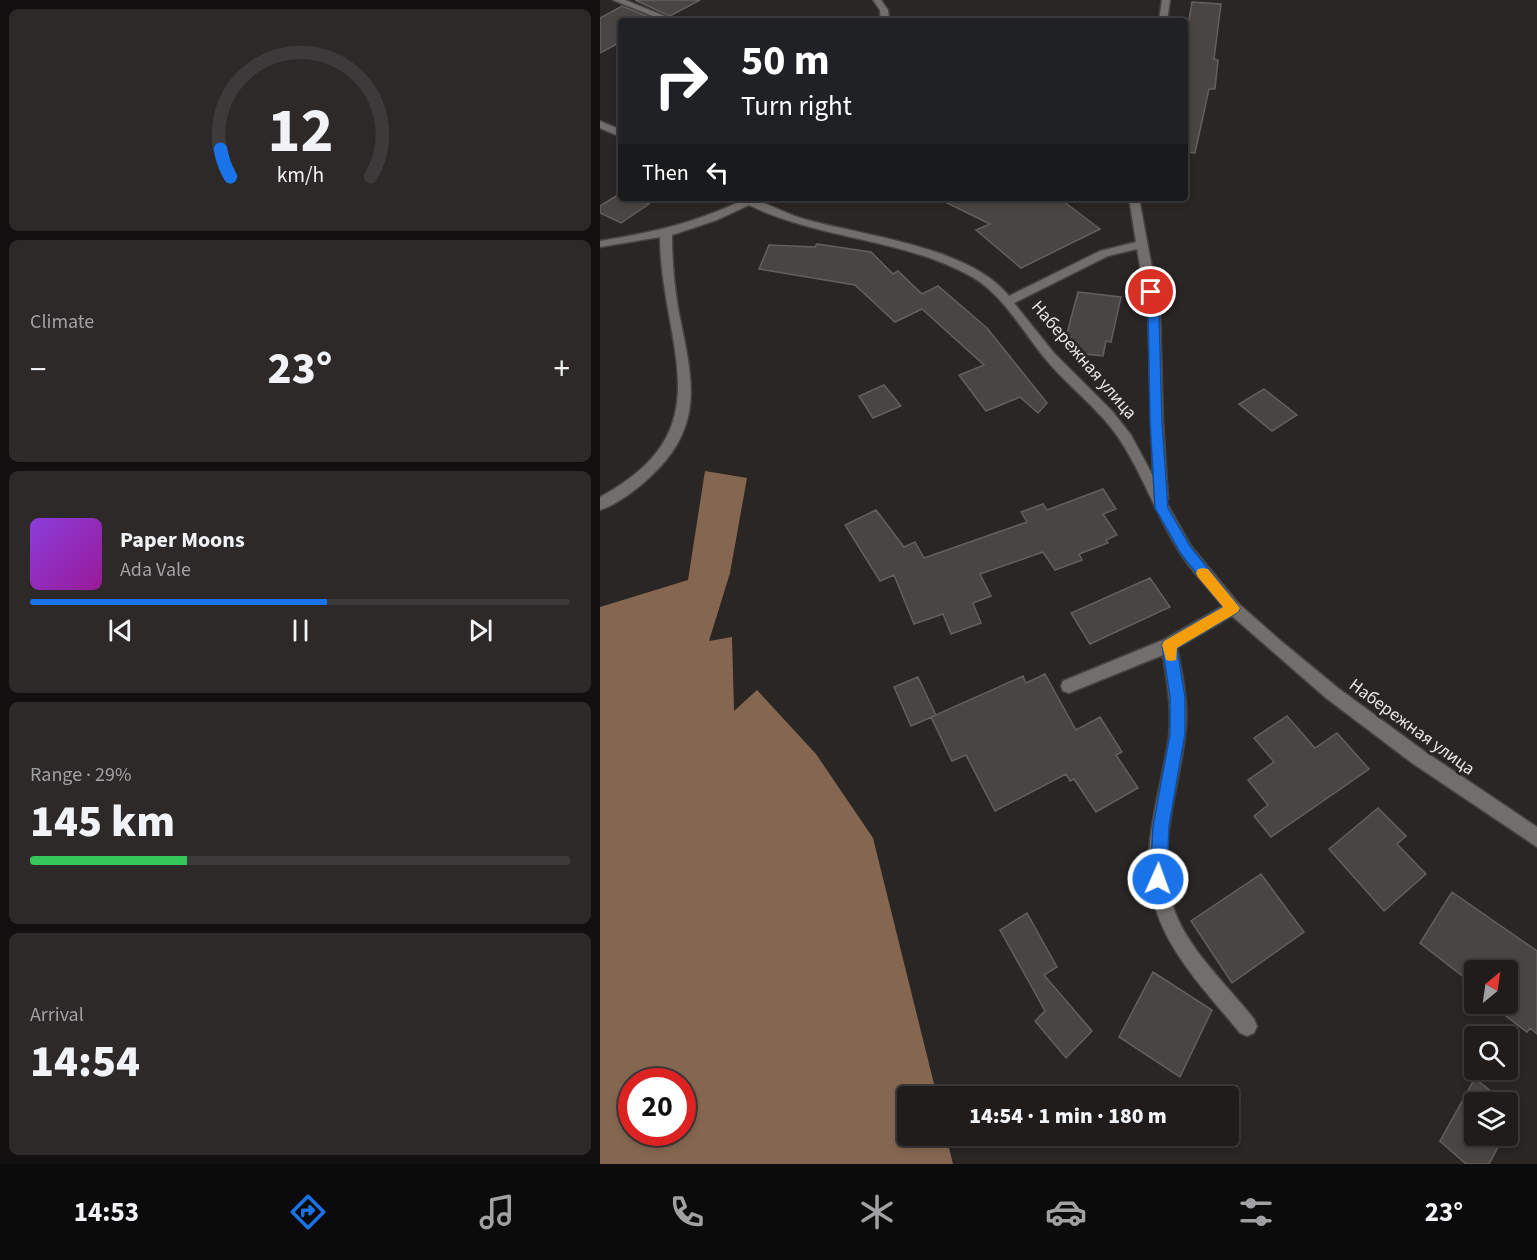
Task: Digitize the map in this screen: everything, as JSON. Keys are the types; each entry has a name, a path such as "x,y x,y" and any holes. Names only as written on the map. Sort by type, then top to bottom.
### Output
{"street":[{"path":"617,0 665,18"},
{"path":"877,0 884,10 885,18"},
{"path":"1163,18 1166,0"},
{"path":"600,124 618,133"},
{"path":"600,244 666,233 713,218 745,201"},
{"name":"Набережная улица","path":"749,201 776,214 927,252 977,275 996,288 1050,356 1108,415 1126,438 1186,550 1233,608 1332,693 1418,757 1537,838"},
{"path":"1135,201 1154,311 1156,422 1162,508"},
{"path":"600,504 644,477 665,452 680,426 686,395 685,371 669,285 666,233"},
{"path":"1008,301 1104,254 1143,244"},
{"path":"1069,686 1169,645 1233,608"},
{"path":"1169,645 1178,697 1177,734 1161,826 1158,879 1165,912 1178,937 1247,1026"}],"shaded area":[{"path":"705,471 747,478 730,573 709,641 732,637 734,711 757,690 816,754 873,838 935,1086 897,1086 897,1146 948,1146 953,1164 600,1164 600,607 688,580"}],"building":[{"path":"635,0 700,0 670,16"},
{"path":"1192,2 1221,4 1214,59 1218,60 1215,89 1209,89 1195,153 1188,152 1188,26"},
{"path":"622,6 652,18 618,18 618,44 600,53 600,18"},
{"path":"618,195 618,201 642,201 649,204 621,223 600,213 600,206"},
{"path":"943,201 1063,201 1100,229 1021,268 976,230 990,224"},
{"path":"817,244 871,252 893,274 898,271 922,294 938,286 987,328 1047,403 1038,413 1020,397 986,411 959,375 984,365 922,309 895,322 855,285 759,269 769,245 815,247"},
{"path":"1078,292 1121,297 1111,342 1106,341 1103,356 1067,352 1071,337 1066,337"},
{"path":"884,385 901,406 873,418 859,396"},
{"path":"1264,389 1297,415 1272,431 1239,404"},
{"path":"1103,489 1116,509 1103,514 1117,535 1106,540 1108,543 1079,554 1082,560 1055,570 1043,552 980,574 991,596 973,603 981,623 951,634 943,614 914,624 894,575 880,581 845,525 876,510 904,547 915,542 924,558 1027,522 1021,512 1043,504 1047,510"},
{"path":"1150,578 1170,607 1090,644 1071,613"},
{"path":"1045,674 1076,730 1100,717 1122,752 1116,755 1138,788 1096,812 1074,779 1070,781 1066,774 995,811 966,755 952,761 931,717 1023,676 1026,683"},
{"path":"918,677 936,715 911,726 894,687"},
{"path":"1287,716 1315,748 1337,733 1369,769 1271,837 1254,816 1268,805 1248,780 1274,762 1254,738"},
{"path":"1378,808 1406,836 1397,844 1426,874 1384,911 1329,849"},
{"path":"1261,874 1304,932 1232,983 1191,921"},
{"path":"1452,892 1537,951 1537,1034 1530,1028 1527,1032 1503,1014 1518,1014 1518,960 1464,960 1464,977 1420,943"},
{"path":"1027,913 1057,967 1044,975 1092,1031 1066,1058 1035,1021 1045,1011 1000,930"},
{"path":"1153,972 1212,1010 1180,1077 1119,1037"},
{"path":"1474,1080 1477,1080 1492,1092 1467,1092"},
{"path":"1464,1098 1464,1146 1499,1146 1489,1164 1466,1164 1440,1141"}],"slow traffic":[{"path":"1171,655 1169,645 1233,608 1203,573"}],"route":[{"path":"1151,292 1154,311 1156,422 1162,508 1186,550 1210,583 1233,608 1169,645 1178,697 1177,734 1161,826 1158,879"}]}
